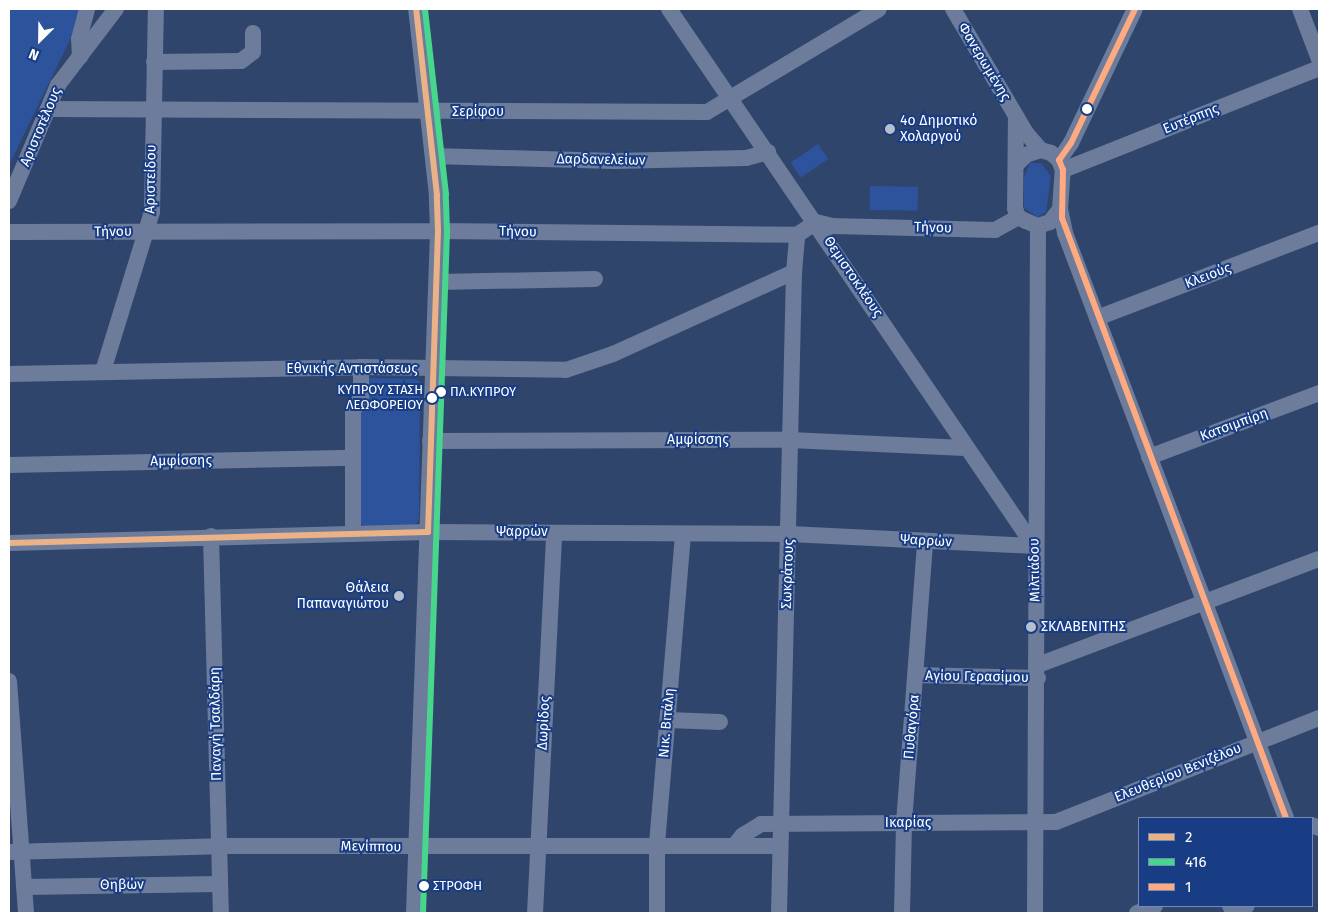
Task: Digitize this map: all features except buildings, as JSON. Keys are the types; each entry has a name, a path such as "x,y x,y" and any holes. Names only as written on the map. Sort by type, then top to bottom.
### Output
{"street":[{"path":"80,57 79,39 87,9"},
{"name":"Αριστοτέλους","path":"9,201 58,85 116,9"},
{"name":"Αριστείδου","path":"103,371 148,231 152,212 152,110 156,9"},
{"path":"414,913 438,231 429,112 416,9"},
{"name":"Θεμιστοκλέους","path":"669,9 816,222 965,448 1034,546"},
{"name":"Σερίφου","path":"48,109 707,112 879,9"},
{"name":"Φανερωμένης","path":"953,9 1016,116 1041,150"},
{"path":"1049,219 1061,165 1135,9"},
{"path":"1300,9 1319,59"},
{"path":"154,62 241,61 253,52 253,33"},
{"name":"Ευτέρπης","path":"1061,165 1319,68"},
{"name":"Φανερωμένης","path":"1016,116 1015,208 1018,216"},
{"path":"1016,164 1026,155 1041,150 1051,153 1061,165"},
{"name":"Δαρδανελείων","path":"433,156 614,161 746,158 768,152"},
{"path":"1018,216 1049,219 1065,233 1286,817"},
{"name":"Τήνου","path":"816,222 832,226 995,230 1018,216"},
{"name":"Μιλτιάδου","path":"1035,913 1038,671 1034,546 1049,219"},
{"path":"798,235 816,222"},
{"name":"Τήνου","path":"9,232 438,231 798,235"},
{"name":"Κλειούς","path":"1097,318 1319,233"},
{"name":"Σωκράτους","path":"779,913 780,824 790,534 794,272 798,235"},
{"name":"Εθνικής Αντιστάσεως","path":"9,374 361,367 566,370 613,354 794,272"},
{"path":"437,282 595,279"},
{"path":"353,534 353,411 361,397 361,367"},
{"name":"Κατσιμπίρη","path":"1150,457 1319,393"},
{"name":"Αμφίσσης","path":"430,441 790,440 965,448"},
{"name":"Αμφίσσης","path":"9,465 352,458"},
{"name":"Ψαρρών","path":"9,542 428,532 790,534 1034,546"},
{"name":"Δωρίδος","path":"535,913 554,533"},
{"name":"Νικ. Βιτάλη","path":"657,913 657,844 683,534"},
{"name":"Παναγή Τσαλδάρη","path":"212,536 221,913"},
{"name":"Πυθαγόρα","path":"902,913 904,823 925,541"},
{"name":"Αγίου Γερασίμου","path":"916,675 1038,671 1204,601 1319,558"},
{"path":"9,680 15,851 24,887 26,913"},
{"name":"Ελευθερίου Βενιζέλου","path":"1036,824 1056,822 1319,718"},
{"path":"668,720 720,722"},
{"path":"734,846 752,828 780,824"},
{"name":"Ικαρίας","path":"780,824 1036,824"},
{"name":"Μενίππου","path":"15,851 219,846 416,848 657,844 780,846"},
{"name":"Θηβών","path":"24,887 220,884"},
{"path":"1137,913 1152,907"},
{"path":"1232,907 1237,909 1245,907"}],"shaded area":[{"path":"9,9 85,9 9,165"},
{"path":"818,144 828,159 801,177 791,162"},
{"path":"1030,163 1041,163 1051,176 1046,212 1037,217 1024,208 1024,177"},
{"path":"870,186 918,187 918,211 870,210"},
{"path":"363,378 416,379 420,382 419,519 415,525 364,526 360,523 358,410"}],"transit line":[{"name":"2","path":"9,543 428,532 438,231 437,195 416,9"},
{"name":"416","path":"423,913 447,231 446,194 425,9"},
{"name":"1","path":"1135,9 1071,143 1059,160 1063,170 1062,218 1286,817"}],"place":[{"name":"4ο Δημοτικό Χολαργού","path":"890,129"},
{"name":"ΠΛ.ΚΥΠΡΟΥ","path":"441,392"},
{"name":"ΚΥΠΡΟΥ ΣΤΑΣΗ ΛΕΩΦΟΡΕΙΟΥ","path":"432,398"},
{"name":"Θάλεια Παπαναγιώτου","path":"399,596"},
{"name":"ΣΚΛΑΒΕΝΙΤΗΣ","path":"1031,627"},
{"name":"ΣΤΡΟΦΗ","path":"424,886"}]}
